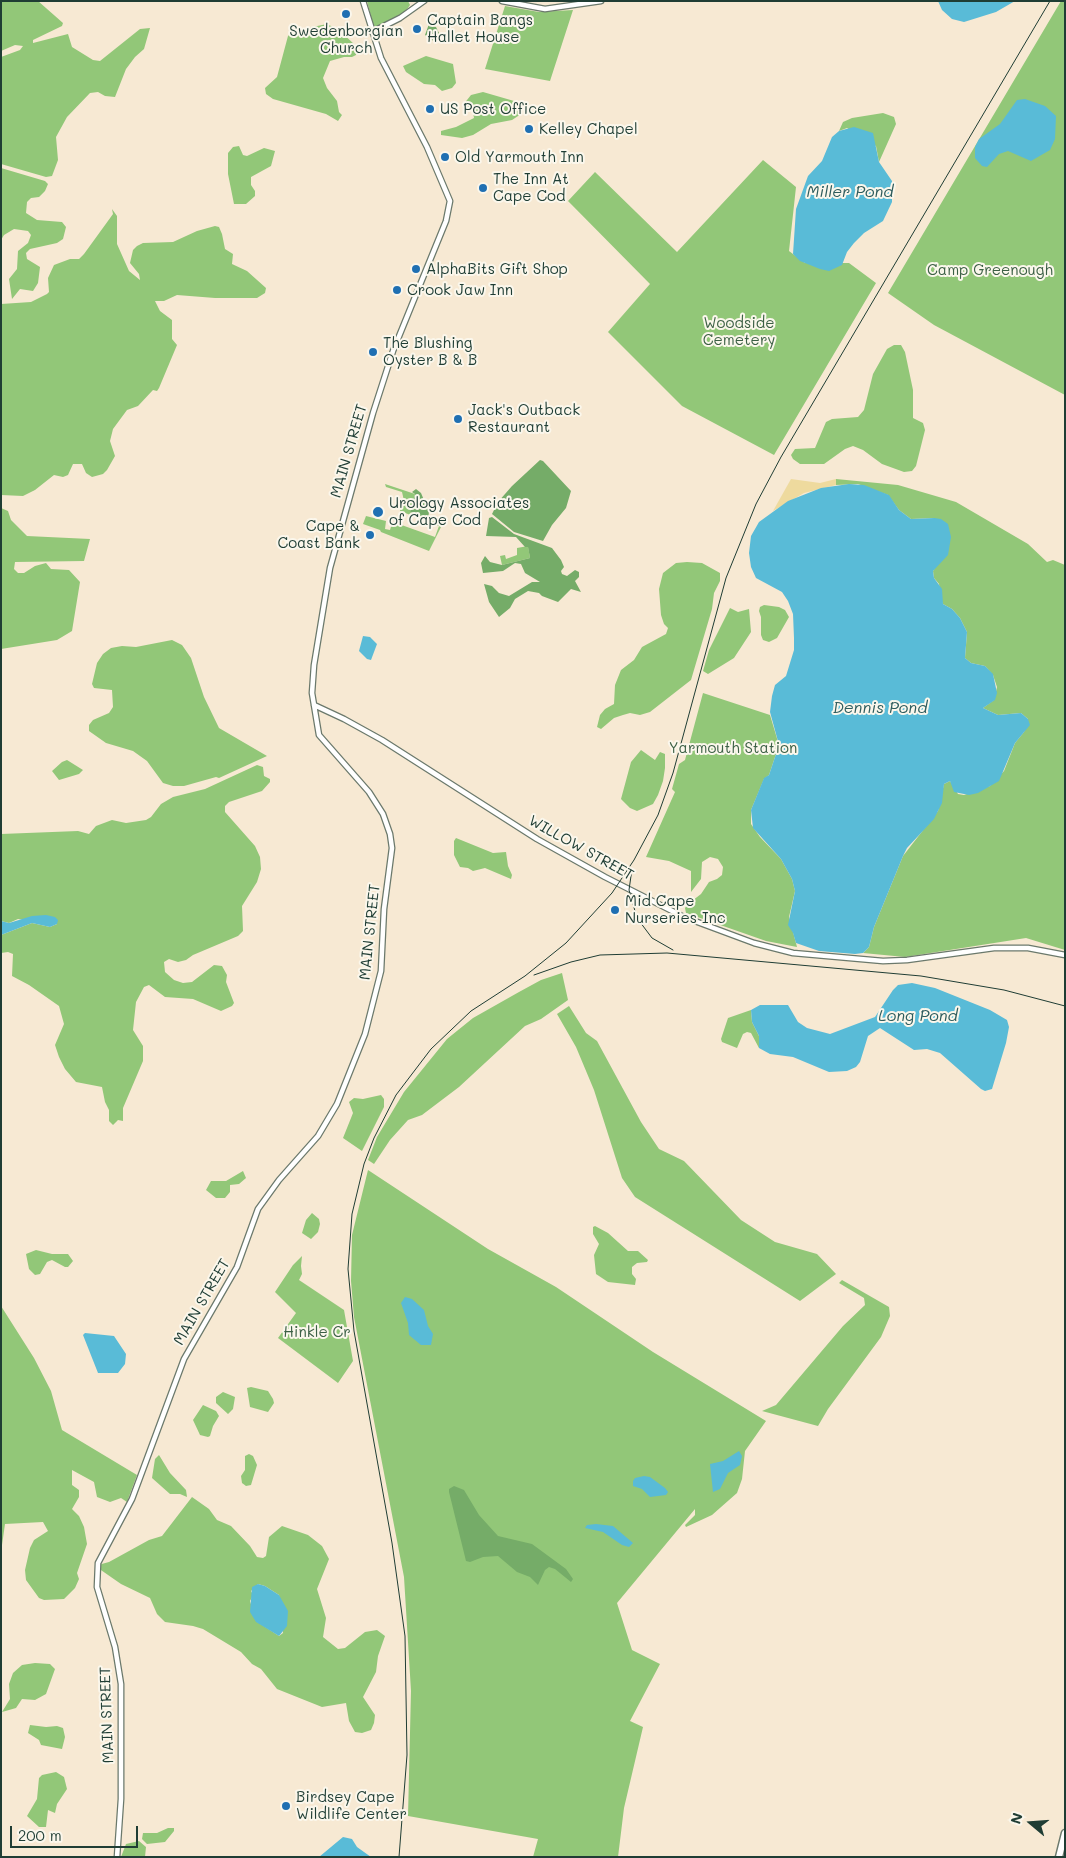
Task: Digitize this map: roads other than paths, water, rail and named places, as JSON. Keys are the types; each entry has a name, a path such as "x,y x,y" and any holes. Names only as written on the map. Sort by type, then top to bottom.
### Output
{"highway":[{"path":"1059,1857 1065,1833"}],"main road":[{"name":"MAIN STREET","path":"117,1857 121,1799 121,1684 115,1647 97,1587 98,1563 130,1504 184,1359 238,1267 258,1209 278,1180 318,1136 337,1104 363,1041 381,971 384,909 392,848 390,834 380,809 369,792 321,738 314,705 314,665 321,616 350,491 393,351 449,210 449,198 443,181 383,62 362,1"},
{"path":"372,32 400,18 424,1"},
{"path":"502,1 545,9 602,1"},
{"name":"WILLOW STREET","path":"314,705 382,740 537,839 597,873 692,920 759,944 798,954 883,961 913,959 994,948 1028,948 1065,955"}],"water":[{"path":"938,1 1015,1 996,12 964,22 952,19 942,10"},
{"path":"1025,99 1045,106 1056,116 1055,139 1050,150 1031,161 1008,151 999,154 987,167 982,166 975,158 975,147 979,139 1000,124 1017,100"},
{"name":"Miller Pond","path":"854,127 873,133 879,162 892,181 892,202 883,221 864,233 854,243 847,252 842,265 829,271 800,261 793,254 796,209 808,176 822,161 832,137 839,131"},
{"name":"Dennis Pond","path":"849,484 864,485 889,495 899,510 911,519 934,518 941,519 948,524 951,537 948,555 933,571 934,578 942,589 943,604 952,609 960,618 967,632 965,658 971,663 985,666 993,674 997,693 995,700 983,708 998,715 1021,713 1028,719 1030,725 1015,743 999,781 978,793 969,795 954,792 950,781 944,784 942,803 934,819 907,848 903,856 874,927 869,947 863,953 855,954 819,951 796,943 788,925 795,891 792,879 781,859 753,828 751,810 764,778 769,775 779,745 770,712 772,696 775,685 786,676 794,650 794,638 793,614 788,601 782,592 756,578 751,567 749,553 751,536 759,522 788,501 821,488"},
{"path":"363,636 370,637 377,644 371,660 367,659 359,651"},
{"path":"46,915 55,917 58,920 57,924 50,927 32,923 1,935 1,921 9,923 32,916"},
{"name":"Long Pond","path":"912,983 935,988 990,1010 1007,1020 1009,1027 1006,1043 992,1089 985,1091 981,1089 940,1053 927,1049 914,1050 880,1028 868,1036 860,1062 856,1067 847,1071 829,1072 793,1057 770,1054 759,1048 759,1036 752,1022 751,1010 760,1005 788,1005 798,1022 807,1028 830,1034 875,1017 898,985"},
{"path":"405,1297 412,1299 424,1310 428,1326 433,1334 431,1345 421,1345 409,1335 408,1323 401,1303"},
{"path":"85,1333 114,1336 126,1354 125,1364 118,1373 98,1373 83,1335"},
{"path":"739,1451 742,1456 740,1465 728,1473 720,1489 713,1492 710,1464 723,1461"},
{"path":"650,1477 665,1488 668,1492 666,1495 650,1497 642,1489 633,1486 635,1478"},
{"path":"587,1525 613,1526 633,1543 629,1547 622,1545 603,1532 585,1528"},
{"path":"258,1584 279,1595 288,1611 287,1626 279,1636 256,1622 250,1612 252,1587"},
{"path":"343,1837 352,1839 357,1847 371,1857 319,1857"}],"railway":[{"path":"399,1857 407,1755 405,1636 392,1543 354,1331 348,1269 352,1214 364,1164 374,1138 396,1095 431,1049 471,1011 525,976 566,943 612,893 634,860 658,815 673,773 726,578 756,504 781,457 1050,1"},
{"path":"632,869 629,890 637,918 652,938 673,950"},
{"path":"534,975 571,962 600,955 667,953 921,976 1004,990 1065,1006"}],"place":[{"name":"Swedenborgian Church","path":"346,14"},
{"name":"Captain Bangs Hallet House","path":"417,29"},
{"name":"US Post Office","path":"430,109"},
{"name":"Kelley Chapel","path":"529,129"},
{"name":"Old Yarmouth Inn","path":"445,157"},
{"name":"The Inn At Cape Cod","path":"483,188"},
{"name":"AlphaBits Gift Shop","path":"416,269"},
{"name":"Crook Jaw Inn","path":"397,290"},
{"name":"The Blushing Oyster B & B","path":"373,352"},
{"name":"Jack's Outback Restaurant","path":"458,419"},
{"name":"Urology Associates of Cape Cod","path":"378,512"},
{"name":"Cape & Coast Bank","path":"370,535"},
{"name":"Mid Cape Nurseries Inc","path":"615,910"},
{"name":"Birdsey Cape Wildlife Center","path":"286,1806"}],"park label":[{"name":"Camp Greenough","path":"990,270"},
{"name":"Woodside Cemetery","path":"739,332"},
{"name":"Yarmouth Station","path":"733,748"},
{"name":"Hinkle Cr","path":"317,1332"}]}
